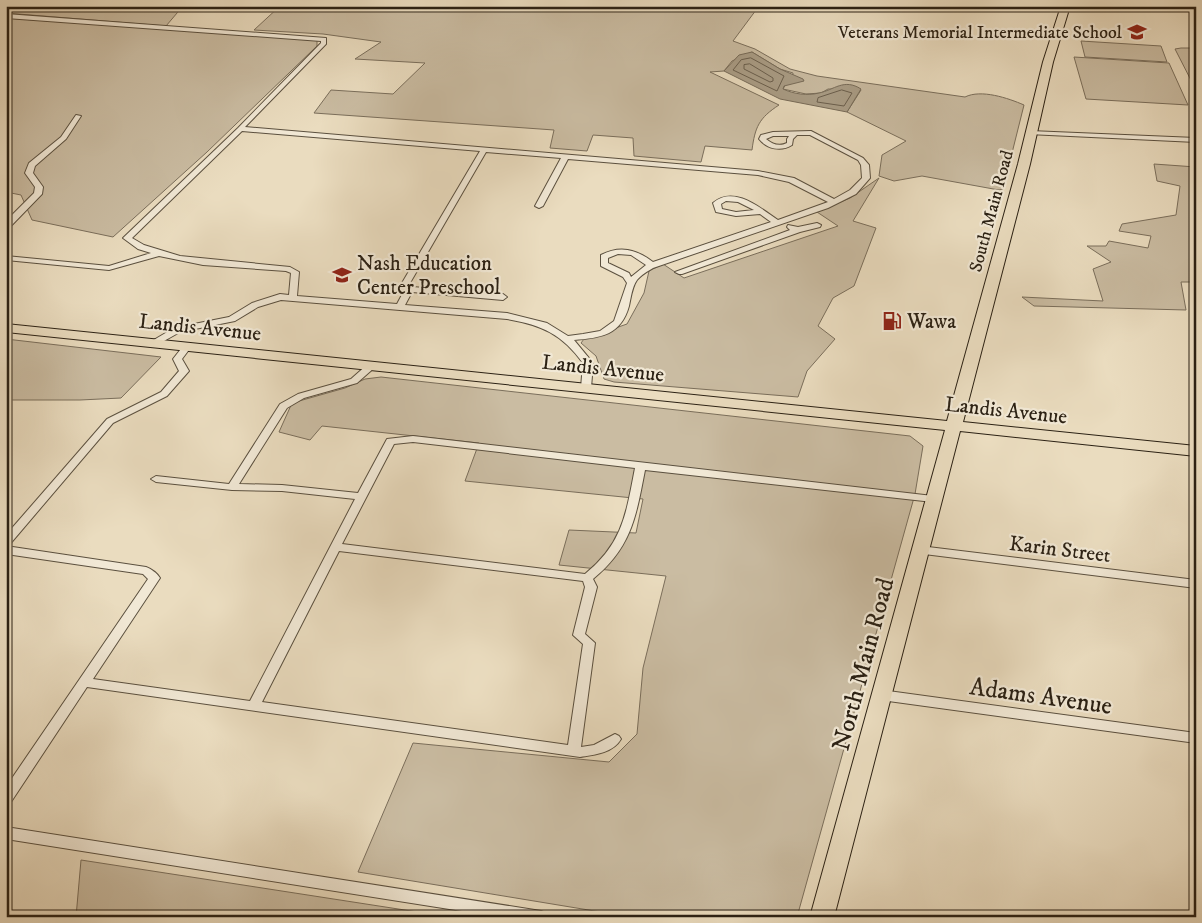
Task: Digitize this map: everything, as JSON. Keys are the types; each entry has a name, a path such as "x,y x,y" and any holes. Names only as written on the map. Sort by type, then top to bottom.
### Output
{"main road":[{"name":"South Main Road","path":"952,426 1048,62 1066,6"},
{"name":"Landis Avenue","path":"6,328 1196,451"},
{"name":"North Main Road","path":"822,917 952,426"}],"street":[{"path":"6,16 324,39 324,43 240,129 127,238 132,243 161,253 196,261 287,269 295,272 296,282 293,297"},
{"path":"6,226 38,194 39,187 29,173 32,165 64,138 78,116"},
{"path":"240,129 770,175 790,180 834,202"},
{"path":"569,338 596,335 608,331 616,324 622,317 631,284 651,265 834,202 862,184 866,178 865,165 856,154 816,134 795,133"},
{"path":"1030,133 1196,140"},
{"path":"409,289 406,283 484,150"},
{"path":"538,206 565,157"},
{"path":"760,212 730,214 719,210 717,203 727,199 745,201 760,212 797,230"},
{"path":"679,272 797,230 817,225"},
{"path":"631,284 626,275 604,264 604,257 613,252 626,250 633,252 651,265"},
{"path":"6,258 109,268 161,253"},
{"path":"687,253 704,263"},
{"path":"409,289 503,297"},
{"path":"400,306 409,289"},
{"path":"155,343 177,330 232,319 264,301 293,297 400,306 532,321 569,338 588,363 586,388"},
{"path":"6,542 110,421 164,394 184,371 177,359 187,347"},
{"path":"232,487 283,406 301,396 354,380 371,366"},
{"path":"254,705 390,442 412,439 933,499"},
{"path":"336,547 587,578 605,565 625,536 641,466"},
{"path":"156,479 232,487 282,488 361,497"},
{"path":"6,550 146,571 154,578 6,798"},
{"name":"Karin Street","path":"920,550 1196,584"},
{"path":"574,750 589,643 579,635 591,587 587,578"},
{"path":"85,682 574,750 597,750 615,739"},
{"name":"Adams Avenue","path":"880,695 1196,738"},
{"path":"6,833 541,917"}],"shaded area":[{"path":"6,6 183,6 166,26 6,13"},
{"path":"280,6 759,6 733,41 755,49 790,69 817,76 965,97 979,94 994,95 1024,105 1003,189 999,190 922,176 894,181 879,176 882,155 906,141 847,112 861,90 828,89 821,93 806,94 783,89 786,84 792,82 793,73 780,69 752,52 732,61 724,71 710,72 779,105 767,114 759,124 752,150 705,146 701,162 634,156 633,138 593,135 587,151 550,148 554,130 314,113 331,90 393,94 425,63 355,59 381,42 323,34 254,30"},
{"path":"6,18 317,40 317,46 207,152 113,237 32,220 21,195 6,192"},
{"path":"1081,41 1161,46 1167,62 1085,57"},
{"path":"1196,48 1196,90 1175,49"},
{"path":"1074,57 1169,63 1188,105 1086,99"},
{"path":"1154,164 1196,167 1196,282 1181,282 1186,310 1034,306 1022,297 1103,301 1093,269 1111,262 1087,246 1106,246 1109,241 1148,248 1151,236 1119,231 1122,224 1176,215 1180,186 1157,181"},
{"path":"879,178 853,221 876,228 854,286 833,298 818,326 835,339 807,371 798,397 614,382 604,379 596,356 581,343 584,339 627,324 644,293 649,271 663,264 684,278 838,226 817,212 850,198"},
{"path":"6,339 161,357 121,398 6,400"},
{"path":"381,377 910,436 923,446 915,494 797,917 631,917 358,872 413,743 609,762 637,734 643,668 666,576 559,565 569,530 636,533 643,499 465,481 479,443 322,426 310,440 279,432 292,403 345,388 365,379"},
{"path":"81,860 450,917 76,917"}],"water":[{"path":"752,52 780,69 803,79 804,81 784,86 783,89 787,91 814,94 844,85 855,86 861,89 847,112 780,99 724,71 739,55"}],"place":[{"name":"Veterans Memorial Intermediate School","path":"1137,32"},
{"name":"Nash Education Center Preschool","path":"342,275"},
{"name":"Wawa","path":"892,321"}]}
